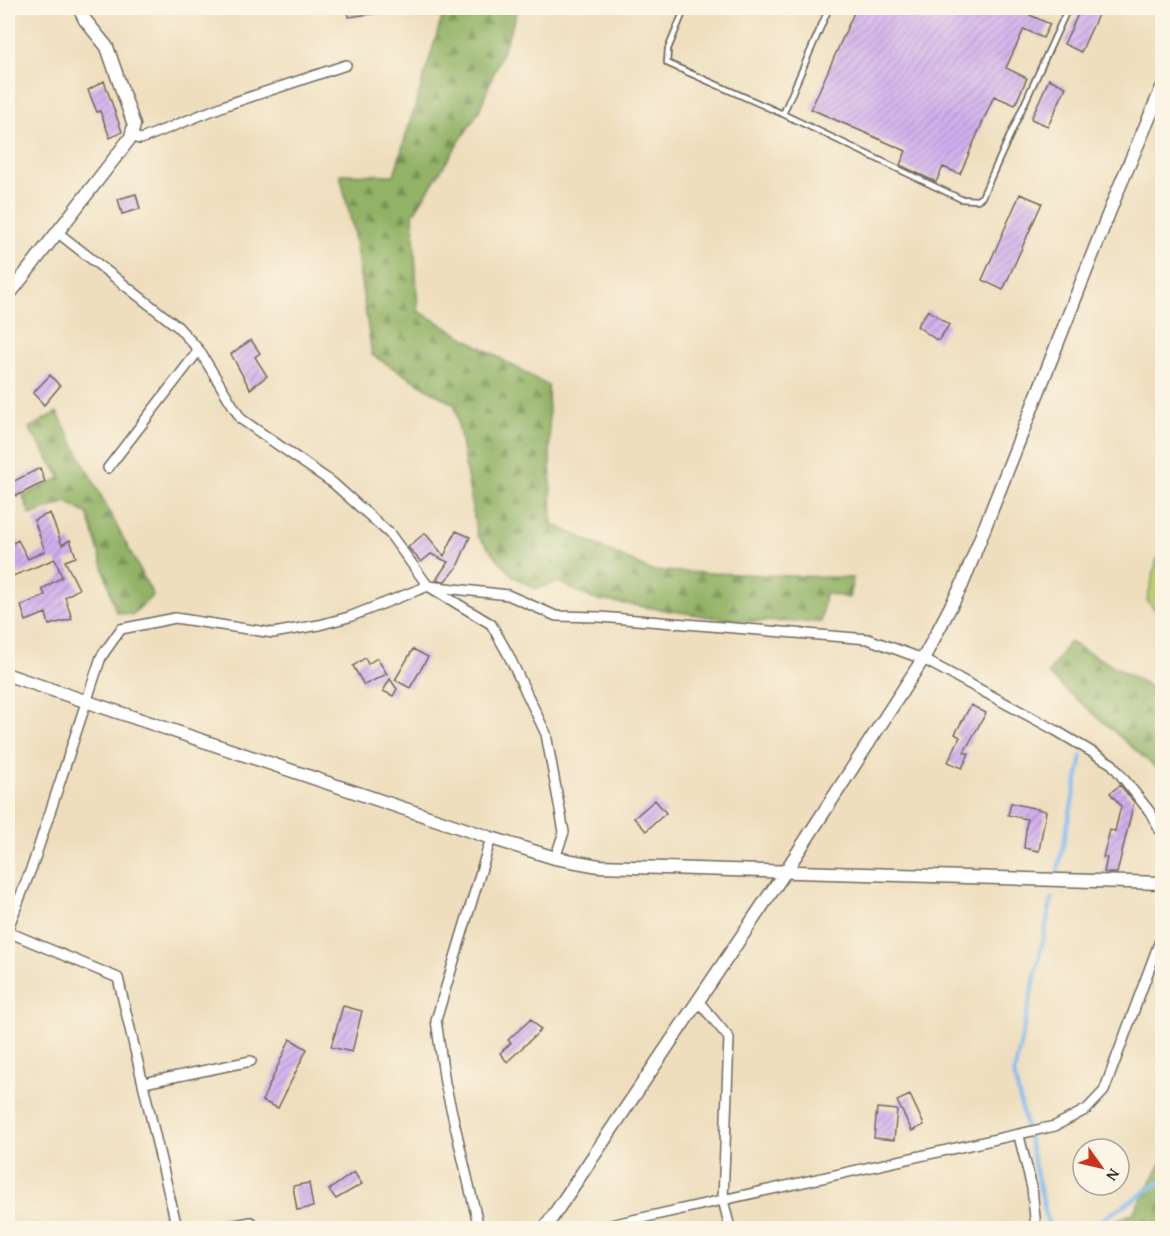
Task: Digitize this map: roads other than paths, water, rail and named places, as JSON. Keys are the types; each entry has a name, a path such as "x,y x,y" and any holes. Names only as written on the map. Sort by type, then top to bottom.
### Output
{"street":[{"path":"8,295 132,137 134,125 107,48 85,20 79,8"},
{"path":"132,137 141,139 226,105 346,65"},
{"path":"545,1228 699,1002 923,659 962,585 1118,190 1162,88"},
{"path":"57,232 178,327 199,350 241,419 341,490 390,534 428,586 491,624 546,734 564,832 555,858"},
{"path":"108,468 199,350"},
{"path":"177,1228 118,978 8,930 88,703 101,657 121,629 174,618 273,633 350,617 428,586 508,595 556,616 600,617 868,639 923,659 1055,730 1112,764 1150,812 1162,834"},
{"path":"8,675 491,838 555,858 599,866 1162,883"},
{"path":"479,1228 446,1083 436,1020 491,838"},
{"path":"597,1228 1019,1136 1055,1126 1087,1108 1104,1091 1162,935"},
{"path":"699,1002 729,1038 723,1200 730,1228"},
{"path":"144,1083 251,1061"},
{"path":"1019,1136 1032,1188 1036,1228"},
{"path":"219,1228 251,1222"}],"lane":[{"path":"685,8 668,49 667,63 783,114 961,199 977,200 982,197 1068,8"},
{"path":"783,114 829,8"}],"waterway":[{"path":"1058,869 1082,756"},
{"path":"1049,1228 1014,1074 1052,898"},
{"path":"1089,1228 1162,1181"}]}
